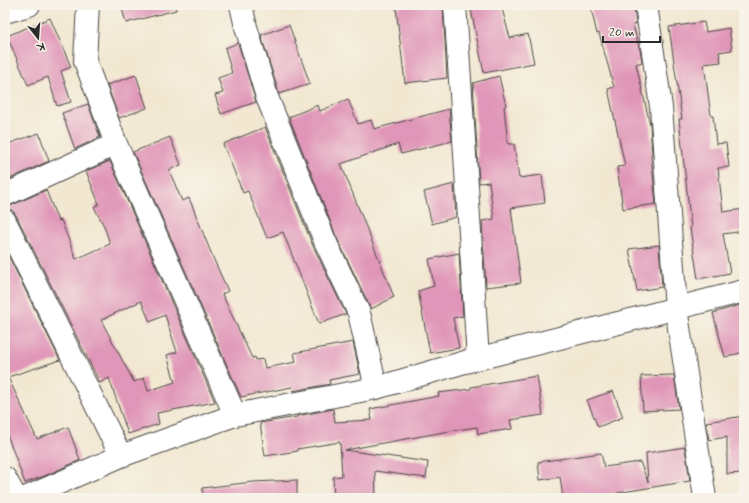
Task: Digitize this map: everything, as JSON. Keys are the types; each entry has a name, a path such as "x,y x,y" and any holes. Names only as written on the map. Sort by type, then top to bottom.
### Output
{"street":[{"path":"5,12 29,5"},
{"path":"88,5 85,61 116,144 235,415"},
{"path":"240,5 267,97 325,242 359,313 376,388"},
{"path":"455,5 478,359"},
{"path":"646,5 661,107 676,308 705,498"},
{"path":"5,195 116,144"},
{"path":"5,222 122,456"},
{"path":"25,498 122,456 235,415 376,388 478,359 744,291"},
{"path":"5,478 16,498"}],"building":[{"path":"121,5 175,5 176,10 126,23"},
{"path":"405,5 443,5 447,78 405,83 396,8"},
{"path":"470,5 501,5 510,38 528,34 534,63 484,73"},
{"path":"601,5 634,5 636,24 633,25 642,62 636,64 650,124 651,155 656,204 623,209 617,167 625,166 608,89 614,87 599,33 597,34 591,8"},
{"path":"50,18 71,67 61,71 71,102 57,106 48,77 28,85 7,36"},
{"path":"704,22 706,32 729,28 732,50 719,52 721,62 704,64 716,144 726,143 729,167 718,168 723,212 744,209 744,231 723,234 730,273 698,279 690,228 679,119 682,119 669,27"},
{"path":"289,25 310,84 279,94 261,35"},
{"path":"238,43 256,102 221,114 215,95 223,93 218,78 232,73 225,48"},
{"path":"136,75 147,108 119,118 107,85"},
{"path":"499,76 506,106 504,107 508,144 514,144 519,178 542,175 545,203 511,208 521,283 486,287 482,221 494,219 489,182 479,183 473,83"},
{"path":"348,99 358,124 371,120 374,129 449,109 452,141 401,154 398,144 341,164 394,297 371,309 336,236 289,117 318,105 320,111"},
{"path":"88,104 100,137 75,149 62,113"},
{"path":"265,127 313,246 346,314 319,324 283,232 267,238 248,191 243,193 223,144"},
{"path":"39,133 49,161 5,181 5,145"},
{"path":"170,137 181,165 169,170 182,201 189,198 228,291 222,294 252,358 255,357 256,360 263,359 265,368 296,362 294,353 353,342 360,374 329,380 330,384 293,391 292,387 241,397 133,152"},
{"path":"110,161 215,402 157,413 159,424 128,434 109,378 100,383 16,215 12,210 5,209 5,207 46,190 58,221 61,220 76,259 110,244 104,226 94,207 99,204 86,171","holes":["141,301 150,322 165,315 177,352 167,355 175,382 148,391 144,378 134,382 101,320"]},
{"path":"454,184 456,217 432,224 424,192"},
{"path":"659,245 662,287 637,291 629,249"},
{"path":"5,249 60,360 8,377 37,439 68,427 80,460 25,483 5,429"},
{"path":"459,253 463,316 453,318 459,348 430,353 418,291 434,286 429,259"},
{"path":"744,304 744,352 725,357 713,313"},
{"path":"674,375 679,409 643,411 641,376"},
{"path":"537,376 543,415 510,420 512,429 478,434 477,427 345,450 428,462 426,478 375,471 376,498 334,498 333,477 342,476 340,442 265,456 260,423 333,409 335,422 372,420 370,409 439,396 438,393 471,389 471,387"},
{"path":"613,391 623,417 598,427 587,400"},
{"path":"744,416 744,473 727,474 727,437 709,440 706,422"},
{"path":"685,447 690,481 593,498 563,498 560,477 540,480 538,462 601,453 604,467 640,462 648,482 646,453"},
{"path":"297,480 297,498 203,498 202,488 253,482"}]}
